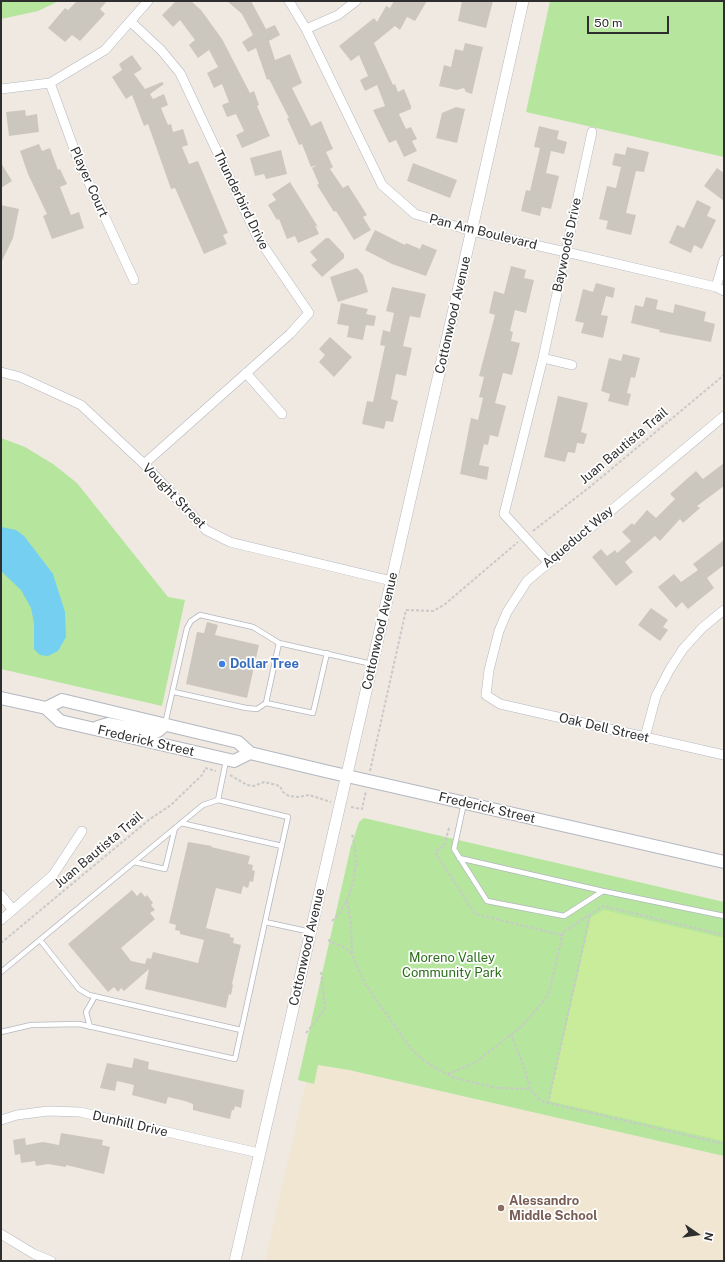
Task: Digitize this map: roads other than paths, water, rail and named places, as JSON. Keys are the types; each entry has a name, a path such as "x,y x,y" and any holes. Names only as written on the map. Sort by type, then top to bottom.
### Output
{"main road":[{"name":"Frederick Street","path":"1,698 46,708 60,721 234,761 250,753"},
{"name":"Frederick Street","path":"46,708 62,700 238,742 250,753 724,862"},
{"path":"94,729 108,724 148,732 158,731 165,725"}],"street":[{"path":"1,89 50,83 106,50 148,1"},
{"name":"Pan Am Boulevard","path":"289,1 306,29 382,185 415,214 472,231 720,289"},
{"path":"306,29 338,15 356,1"},
{"name":"Cottonwood Avenue","path":"235,1261 472,231 523,1"},
{"name":"Thunderbird Drive","path":"130,22 161,50 180,73 258,238 309,313 290,334 144,464"},
{"name":"Player Court","path":"50,83 77,157 134,280"},
{"name":"Baywoods Drive","path":"548,562 504,514 543,358 592,132"},
{"path":"720,289 724,260"},
{"path":"543,358 572,365"},
{"name":"Vought Street","path":"1,372 20,377 81,405 144,464 206,530 230,542 392,581"},
{"path":"246,373 282,414"},
{"name":"Aqueduct Way","path":"486,695 489,670 507,612 527,581 724,416"},
{"path":"645,737 656,696 670,669 687,644 702,628 724,610"},
{"name":"Oak Dell Street","path":"486,695 500,704 724,755"},
{"path":"1,920 53,875 82,831"},
{"path":"1,895 14,910"},
{"name":"Dunhill Drive","path":"1,1120 17,1115 48,1111 80,1112 259,1153"},
{"path":"1,1234 34,1254 51,1261"}],"lane":[{"path":"165,725 174,692 187,628 195,617 200,615 253,627 280,643 372,664"},
{"path":"174,692 251,709 257,709 266,703 280,643"},
{"path":"266,703 313,713 327,653"},
{"path":"218,800 226,759"},
{"path":"1,972 203,805 218,800 288,817 235,1059 79,1024 31,1025 1,1032"},
{"path":"464,803 454,849 487,900 564,916 603,891"},
{"path":"181,823 282,846"},
{"path":"134,862 165,869 175,828"},
{"path":"459,858 603,891 724,916"},
{"path":"265,922 311,932"},
{"path":"40,940 79,989 95,996 241,1030"},
{"path":"90,1027 86,1012 95,996"}],"water":[{"path":"1,527 16,530 24,536 53,574 65,612 66,637 58,651 48,656 40,655 34,649 34,623 31,608 21,590 1,571"}],"place":[{"name":"Dollar Tree","path":"222,664"},
{"name":"Alessandro Middle School","path":"501,1208"}],"park label":[{"name":"Moreno Valley Community Park","path":"452,966"}]}
